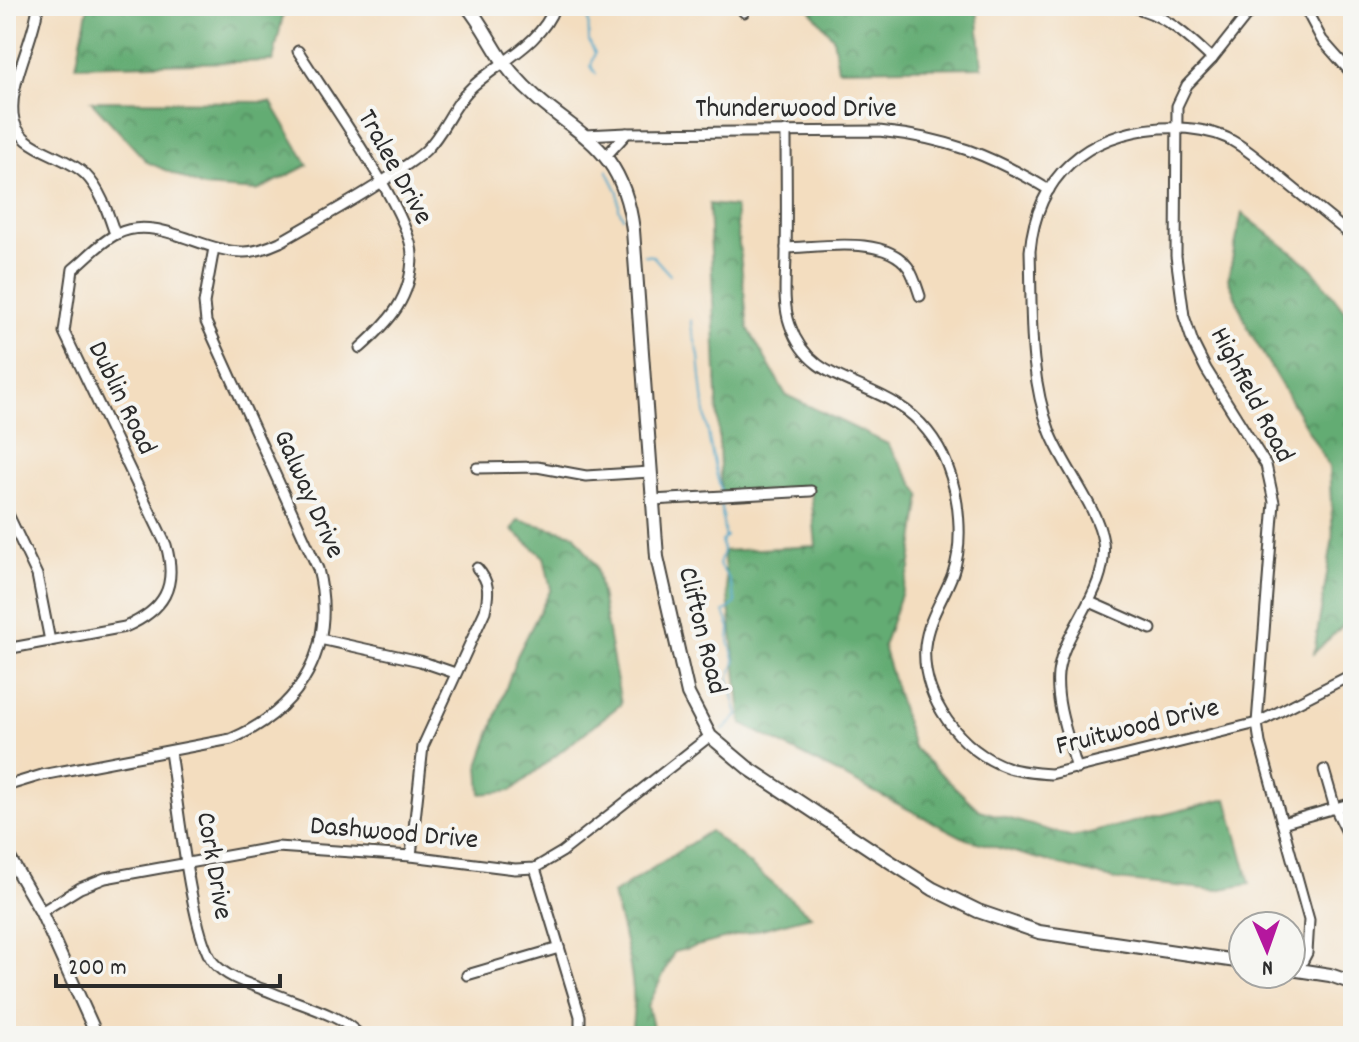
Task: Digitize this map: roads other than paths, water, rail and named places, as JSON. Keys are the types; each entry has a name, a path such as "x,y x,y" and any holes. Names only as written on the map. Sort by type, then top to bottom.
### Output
{"main road":[{"name":"Clifton Road","path":"467,6 503,61 531,91 585,135 606,156 621,178 630,206 657,557 688,694 710,736 740,762 875,852 933,889 988,916 1024,929 1059,936 1227,960"},
{"path":"1307,972 1353,983"}],"street":[{"path":"38,6 13,102 14,122 30,144 68,161 92,183 104,203 115,234 133,229 156,229 214,248 245,252 264,249 381,183 425,151 470,88 534,41 548,25 555,6"},
{"path":"1072,8 1097,6"},
{"path":"1128,6 1144,9 1166,20 1212,59"},
{"name":"Highfield Road","path":"1254,6 1187,85 1177,106 1176,256 1184,316 1193,343 1266,465 1272,483 1274,502 1257,723 1306,910"},
{"path":"1304,6 1322,40 1352,72"},
{"name":"Tralee Drive","path":"298,51 408,231 412,255 405,294 394,316 360,348"},
{"path":"1077,769 1058,695 1058,673 1063,654 1090,602 1103,559 1098,523 1051,435 1038,395 1033,354 1032,234 1049,190 1064,169 1107,138 1136,130 1175,127 1206,131 1247,150 1353,237"},
{"name":"Thunderwood Drive","path":"585,135 786,131 879,131 919,135 952,143 988,157 1049,190"},
{"name":"Fruitwood Drive","path":"786,131 786,306 789,323 806,356 836,376 898,405 929,433 948,466 959,533 957,553 953,572 928,628 925,648 933,695 955,731 988,758 1008,767 1051,774 1257,723 1353,674"},
{"path":"606,156 627,133"},
{"name":"Dublin Road","path":"6,649 125,627 143,619 158,607 167,593 171,578 166,545 64,332 73,269 115,234"},
{"path":"786,248 869,246 884,249 907,266 920,296"},
{"name":"Galway Drive","path":"6,786 42,775 231,739 255,729 292,699 314,660 320,639 324,593 318,569 206,322 204,303 214,248"},
{"path":"477,468 537,467 586,476 650,472"},
{"path":"652,500 811,491"},
{"path":"6,510 37,575 50,641"},
{"path":"411,856 423,746 487,602 486,577 477,568"},
{"path":"1090,602 1151,629"},
{"path":"320,639 420,661 455,673"},
{"path":"580,1036 580,1016 535,868 562,852 710,736"},
{"name":"Cork Drive","path":"170,752 187,862 206,952 215,965 231,976 340,1021 360,1036"},
{"path":"1324,770 1335,808 1353,844"},
{"path":"1282,823 1353,803"},
{"name":"Dashwood Drive","path":"41,912 80,888 105,878 277,847 411,856 515,869 535,868"},
{"path":"6,852 41,912 97,1036"},
{"name":"Highfield Road","path":"1307,913 1307,953"},
{"path":"467,975 559,948"}],"waterway":[{"path":"588,6 589,41 595,53 591,66 596,74"},
{"path":"607,170 618,192 623,217"},
{"path":"644,255 653,256 670,275"},
{"path":"691,320 699,356 709,441 721,491"},
{"path":"721,504 726,536 721,542 723,551 719,565 729,579 736,603 724,612 730,628 729,641 735,662 729,679 738,716 723,730"}]}
